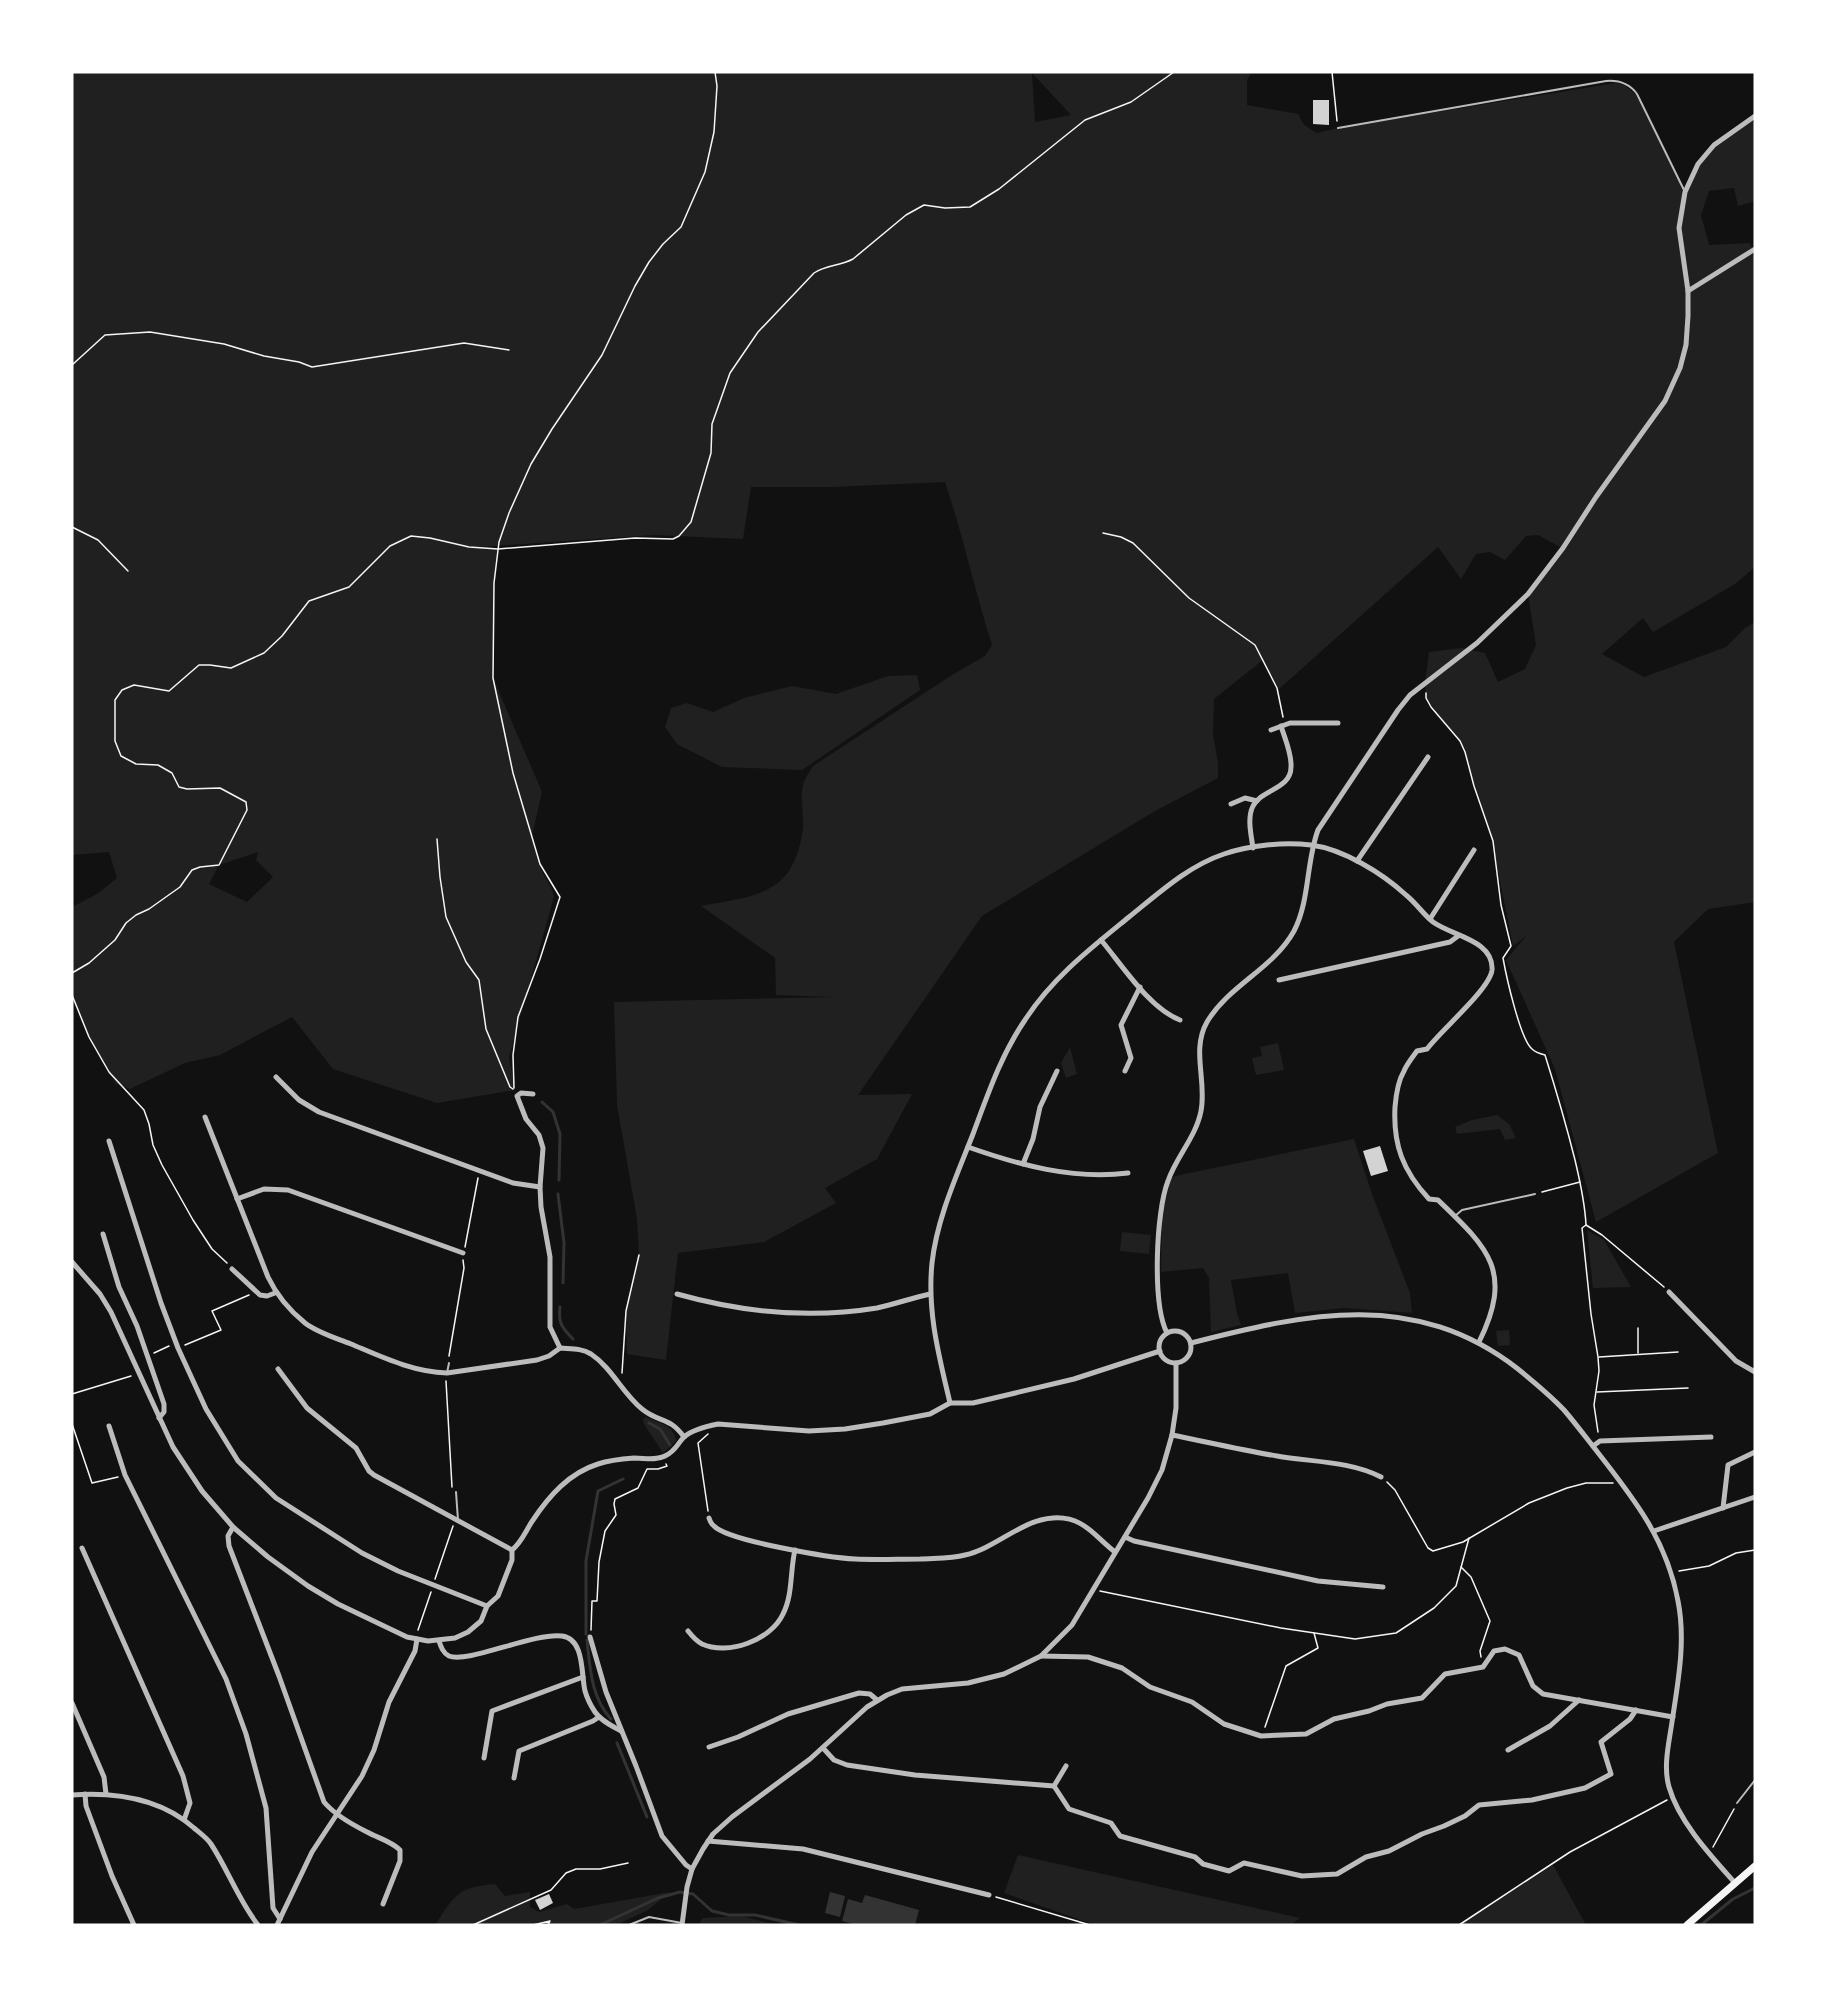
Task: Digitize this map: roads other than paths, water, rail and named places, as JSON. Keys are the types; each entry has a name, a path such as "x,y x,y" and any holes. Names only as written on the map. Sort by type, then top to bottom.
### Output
{"main road":[{"path":"1687,1925 1755,1866"}],"street":[{"path":"1167,1333 1159,1299 1162,1200 1168,1179 1199,1122 1202,1109 1200,1039 1209,1020 1224,999 1277,952 1294,931 1303,905 1312,846 1318,830 1398,710 1410,695 1477,643 1528,594 1563,548 1669,392 1680,368 1686,345 1688,291 1679,228 1685,192 1698,164 1714,145 1755,116"},
{"path":"1688,291 1755,249"},
{"path":"1270,730 1302,722 1338,723"},
{"path":"1253,848 1250,815 1257,801 1288,779 1290,773 1291,761 1283,725"},
{"path":"1357,861 1428,757"},
{"path":"1231,804 1245,798 1257,801"},
{"path":"950,1403 935,1339 930,1294 932,1261 939,1228 999,1066 1025,1018 1051,986 1101,940 1182,876 1225,854 1253,848 1312,846 1357,861 1398,887 1444,930 1477,943 1485,950 1491,962 1491,976 1485,986 1427,1049 1417,1051 1404,1071 1396,1099 1394,1128 1396,1141 1411,1178 1429,1199 1438,1200 1473,1233 1485,1250 1494,1276 1494,1305 1479,1342"},
{"path":"1430,919 1474,850"},
{"path":"1279,980 1450,942 1458,936"},
{"path":"1101,940 1140,987 1166,1012 1180,1020"},
{"path":"1125,1071 1131,1058 1121,1026 1140,987"},
{"path":"1023,1164 1033,1138 1040,1107 1057,1071"},
{"path":"276,1077 299,1100 319,1112 513,1183 540,1187"},
{"path":"533,1094 521,1093 518,1096 526,1119 542,1141 540,1187 550,1257 550,1327 560,1348"},
{"path":"205,1117 275,1293 307,1324 325,1334 417,1370 447,1372 537,1360 549,1356 560,1348 576,1348 590,1353 599,1360 645,1411 674,1425 684,1437"},
{"path":"109,1141 161,1303 206,1409 238,1461 276,1498 362,1552 398,1571 487,1606"},
{"path":"968,1147 1023,1164 1086,1174 1110,1176 1128,1173"},
{"path":"237,1199 264,1189 288,1190 463,1253"},
{"path":"103,1234 118,1287 148,1356 164,1404 164,1412 159,1418"},
{"path":"72,1262 94,1287 111,1312 173,1447 202,1491 233,1527 268,1557 328,1598 381,1626 417,1640 439,1641 455,1638 468,1632 481,1621 487,1606 498,1596 512,1560 512,1550 521,1541 532,1521 560,1487 579,1472 595,1464 614,1459 663,1458 678,1447 684,1437 718,1424 809,1431 845,1429 930,1414 950,1403 973,1404 1017,1394 1074,1379 1160,1351"},
{"path":"232,1269 256,1292 267,1296 275,1293"},
{"path":"1669,1292 1736,1361 1755,1372"},
{"path":"676,1294 754,1310 820,1313 875,1308 930,1294"},
{"path":"1191,1343 1299,1319 1355,1314 1390,1316 1427,1322 1479,1342 1549,1395 1564,1410 1642,1510 1654,1531 1671,1573 1678,1601 1681,1643 1680,1670 1666,1761 1668,1786 1678,1811 1709,1854 1734,1883"},
{"path":"1177,1330 1189,1338 1191,1343 1188,1356 1176,1363 1166,1360 1160,1351 1160,1341 1167,1333 1177,1330"},
{"path":"682,1924 692,1869 708,1841 732,1817 779,1784 877,1700 891,1692 910,1687 968,1683 988,1679 1023,1666 1041,1656 1072,1625 1162,1470 1172,1435 1177,1399 1176,1363"},
{"path":"278,1369 307,1408 356,1448 369,1472 512,1550"},
{"path":"109,1426 125,1475 226,1679 246,1734 266,1808 273,1908 278,1922"},
{"path":"1172,1435 1277,1456 1341,1465 1372,1473 1381,1478"},
{"path":"1593,1446 1600,1441 1711,1437"},
{"path":"1723,1508 1728,1465 1755,1452"},
{"path":"1654,1531 1755,1497"},
{"path":"709,1518 714,1526 726,1534 750,1542 853,1559 965,1556 987,1548 1028,1525 1053,1518 1070,1519 1086,1525 1115,1552"},
{"path":"233,1527 228,1536 229,1545 276,1665 324,1802 364,1831 400,1850 400,1861 383,1904"},
{"path":"1125,1537 1134,1541 1300,1578 1383,1587"},
{"path":"82,1548 183,1776 190,1803 184,1820"},
{"path":"688,1631 696,1641 719,1648 748,1643 770,1630 780,1619 788,1602 795,1550"},
{"path":"439,1641 442,1651 452,1657 470,1655 545,1637 564,1636 575,1644 585,1690 598,1717 621,1731"},
{"path":"590,1637 606,1692 662,1836 692,1869"},
{"path":"278,1922 307,1861 362,1776 389,1702 415,1651 417,1640"},
{"path":"1041,1656 1088,1657 1122,1668 1150,1687 1192,1702 1224,1724 1262,1736 1306,1734 1334,1719 1369,1711 1387,1704 1422,1698 1445,1674 1484,1667 1494,1651 1505,1649 1519,1655 1533,1686 1539,1692 1673,1717"},
{"path":"484,1758 492,1711 583,1677"},
{"path":"709,1747 738,1737 788,1714 859,1693 870,1694 877,1700"},
{"path":"1508,1750 1550,1726 1579,1700"},
{"path":"72,1703 104,1777 106,1794"},
{"path":"1053,1786 1069,1809 1111,1823 1120,1836 1195,1857 1203,1864 1229,1871 1244,1863 1302,1876 1337,1874 1366,1857 1389,1851 1422,1834 1455,1821 1479,1805 1532,1800 1585,1788 1611,1774 1601,1742 1630,1719 1636,1710"},
{"path":"514,1778 519,1751 598,1717"},
{"path":"823,1748 834,1761 847,1765 915,1774 1053,1786"},
{"path":"1053,1786 1066,1766"},
{"path":"85,1794 86,1806 134,1925"},
{"path":"72,1795 106,1794 148,1802 184,1820 210,1843 258,1925"},
{"path":"708,1841 802,1849 989,1895"}],"lane":[{"path":"1338,128 1606,81 1621,82 1632,87 1637,94 1685,192"},
{"path":"1455,1216 1462,1210 1535,1194"},
{"path":"447,1372 449,1363"},
{"path":"456,1492 458,1520"},
{"path":"1737,1803 1755,1780"},
{"path":"629,1925 649,1917 682,1924"}],"waterway":[{"path":"542,1102 553,1112 560,1134 559,1180"},
{"path":"558,1194 564,1243 563,1283"},
{"path":"560,1307 562,1325 573,1339"},
{"path":"649,1423 660,1429 670,1445"},
{"path":"586,1634 586,1561 598,1491 623,1479"},
{"path":"587,1640 595,1692 604,1711 611,1719"},
{"path":"617,1743 647,1817"},
{"path":"1701,1925 1733,1899 1755,1888"},
{"path":"600,1925 658,1898 680,1892 693,1894 712,1911 729,1915 755,1915 799,1925"}]}
